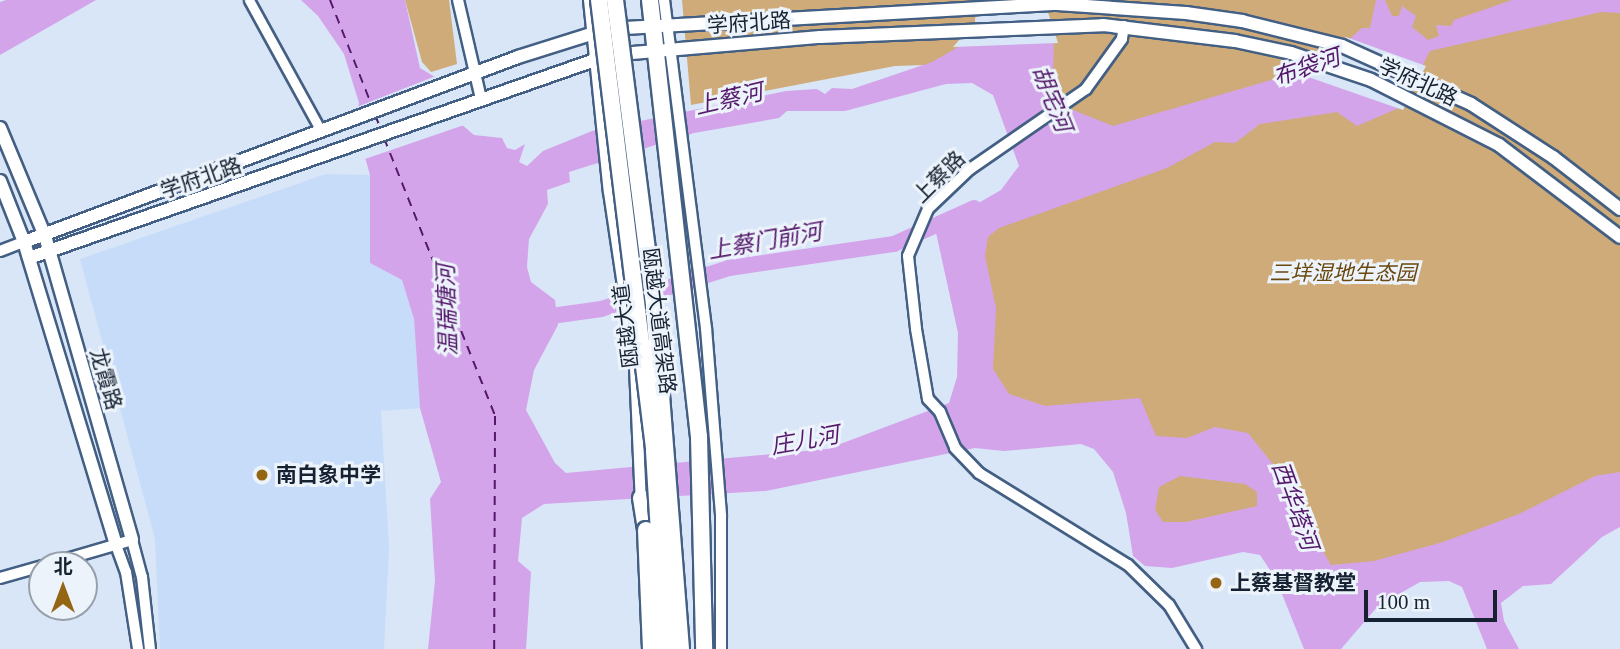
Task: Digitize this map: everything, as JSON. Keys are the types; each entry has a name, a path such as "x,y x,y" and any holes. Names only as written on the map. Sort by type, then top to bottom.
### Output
{"highway":[{"name":"瓯越大道","path":"601,0 603,57 616,110 645,310 658,457 659,649"},
{"name":"瓯越大道高架路","path":"601,0 654,451 666,649"},
{"name":"瓯越大道高架路","path":"615,0 654,306 681,649"},
{"path":"650,0 660,25 662,102 699,454 704,649"},
{"path":"641,498 646,530 651,649"}],"main road":[{"name":"学府北路","path":"24,242 458,79 600,31 660,25 1057,4 1186,13 1297,34 1342,46 1426,81 1511,128 1620,209"},
{"name":"学府北路","path":"29,258 603,57 661,48 1060,26 1124,26 1200,34 1292,53 1420,101 1544,175 1620,237"},
{"name":"龙霞路","path":"0,128 50,251 132,540"},
{"name":"龙霞路","path":"0,181 24,242 116,545"}],"street":[{"path":"249,0 321,131"},
{"path":"458,0 481,99"},
{"path":"589,0 600,31"},
{"path":"660,25 664,0"},
{"name":"上蔡路","path":"1124,26 1122,40 1086,89 970,169 928,209 908,256 928,399 940,412 955,448 979,473 1128,565 1169,605 1196,649"},
{"path":"661,48 706,328 719,491 722,649"},
{"path":"603,57 609,192 635,367 640,459 643,649"},
{"path":"0,251 24,242"},
{"path":"95,551 132,540"},
{"name":"龙霞路","path":"132,540 150,649"},
{"name":"龙霞路","path":"116,545 126,572 138,649"},
{"path":"641,569 657,611"},
{"path":"0,578 28,570"}],"shaded area":[{"name":"南白象中学","path":"326,174 370,175 370,263 402,280 414,319 420,408 381,411 389,548 384,649 160,649 155,539 80,259"}],"green space":[{"path":"405,0 449,0 457,64 431,72 422,62"},
{"name":"三垟湿地生态园","path":"682,0 1620,0 1620,510 1343,602 1275,538 1157,540 1102,429 990,437 951,237 1034,194 1015,62 895,66 691,105"}],"water":[{"path":"96,0 0,55 0,2"},
{"path":"301,0 405,0 420,68 435,77 461,124 474,135 502,138 507,148 515,150 525,144 519,162 527,166 543,151 592,131 786,91 817,89 825,94 832,88 852,89 932,62 960,46 1054,32 1053,83 1068,108 1113,126 1319,66 1362,28 1370,28 1376,0 1385,0 1392,16 1399,16 1402,6 1416,16 1412,27 1428,40 1439,36 1436,25 1451,26 1454,20 1512,0 1620,0 1620,13 1601,12 1430,51 1401,107 1357,126 1337,112 1260,124 1235,143 1215,142 1167,168 999,228 988,237 985,256 996,308 993,369 1009,394 1045,406 1140,398 1156,436 1187,438 1215,427 1248,433 1272,463 1331,565 1374,561 1443,542 1519,514 1595,476 1620,472 1620,527 1602,537 1551,584 1523,586 1501,603 1504,621 1519,649 1487,649 1462,587 1449,581 1420,582 1378,606 1341,649 1304,649 1276,579 1260,555 1243,552 1172,568 1145,566 1133,556 1126,513 1113,472 1094,449 1081,444 1004,451 975,448 766,491 544,504 522,518 518,561 531,572 526,649 428,649 435,581 430,499 441,482 420,408 414,319 402,280 370,263 370,175 355,122 359,103 344,54 318,16","holes":["972,83 993,95 1019,166 1001,190 935,228 958,333 957,377 949,403 827,449 566,473 555,463 526,410 534,370 558,325 555,300 531,282 527,267 529,239 548,204 547,190 570,182 569,172 694,133 779,118 787,111 845,111 946,84","1180,476 1245,484 1257,492 1257,506 1186,522 1163,522 1155,510 1159,487"]}],"pier":[{"path":"976,0 1044,0 1058,43 953,47 975,22"},
{"path":"1346,37 1426,66 1403,110 1291,71 1317,63"},
{"path":"441,74 449,81 467,124 362,160 352,123 354,108"}],"waterway":[{"name":"上蔡门前河","path":"537,318 601,309 729,268 894,244 974,208"}],"ferry route":[{"path":"330,0 372,106"},
{"path":"375,115 381,129"},
{"path":"384,138 495,416 494,649"}],"place":[{"name":"南白象中学","path":"262,475"},
{"name":"上蔡基督教堂","path":"1216,583"}],"water label":[{"name":"布袋河","path":"1307,68"},
{"name":"胡宅河","path":"1051,99"},
{"name":"上蔡河","path":"729,100"},
{"name":"温瑞塘河","path":"448,310"},
{"name":"庄儿河","path":"805,441"},
{"name":"西华塔河","path":"1294,506"}]}
